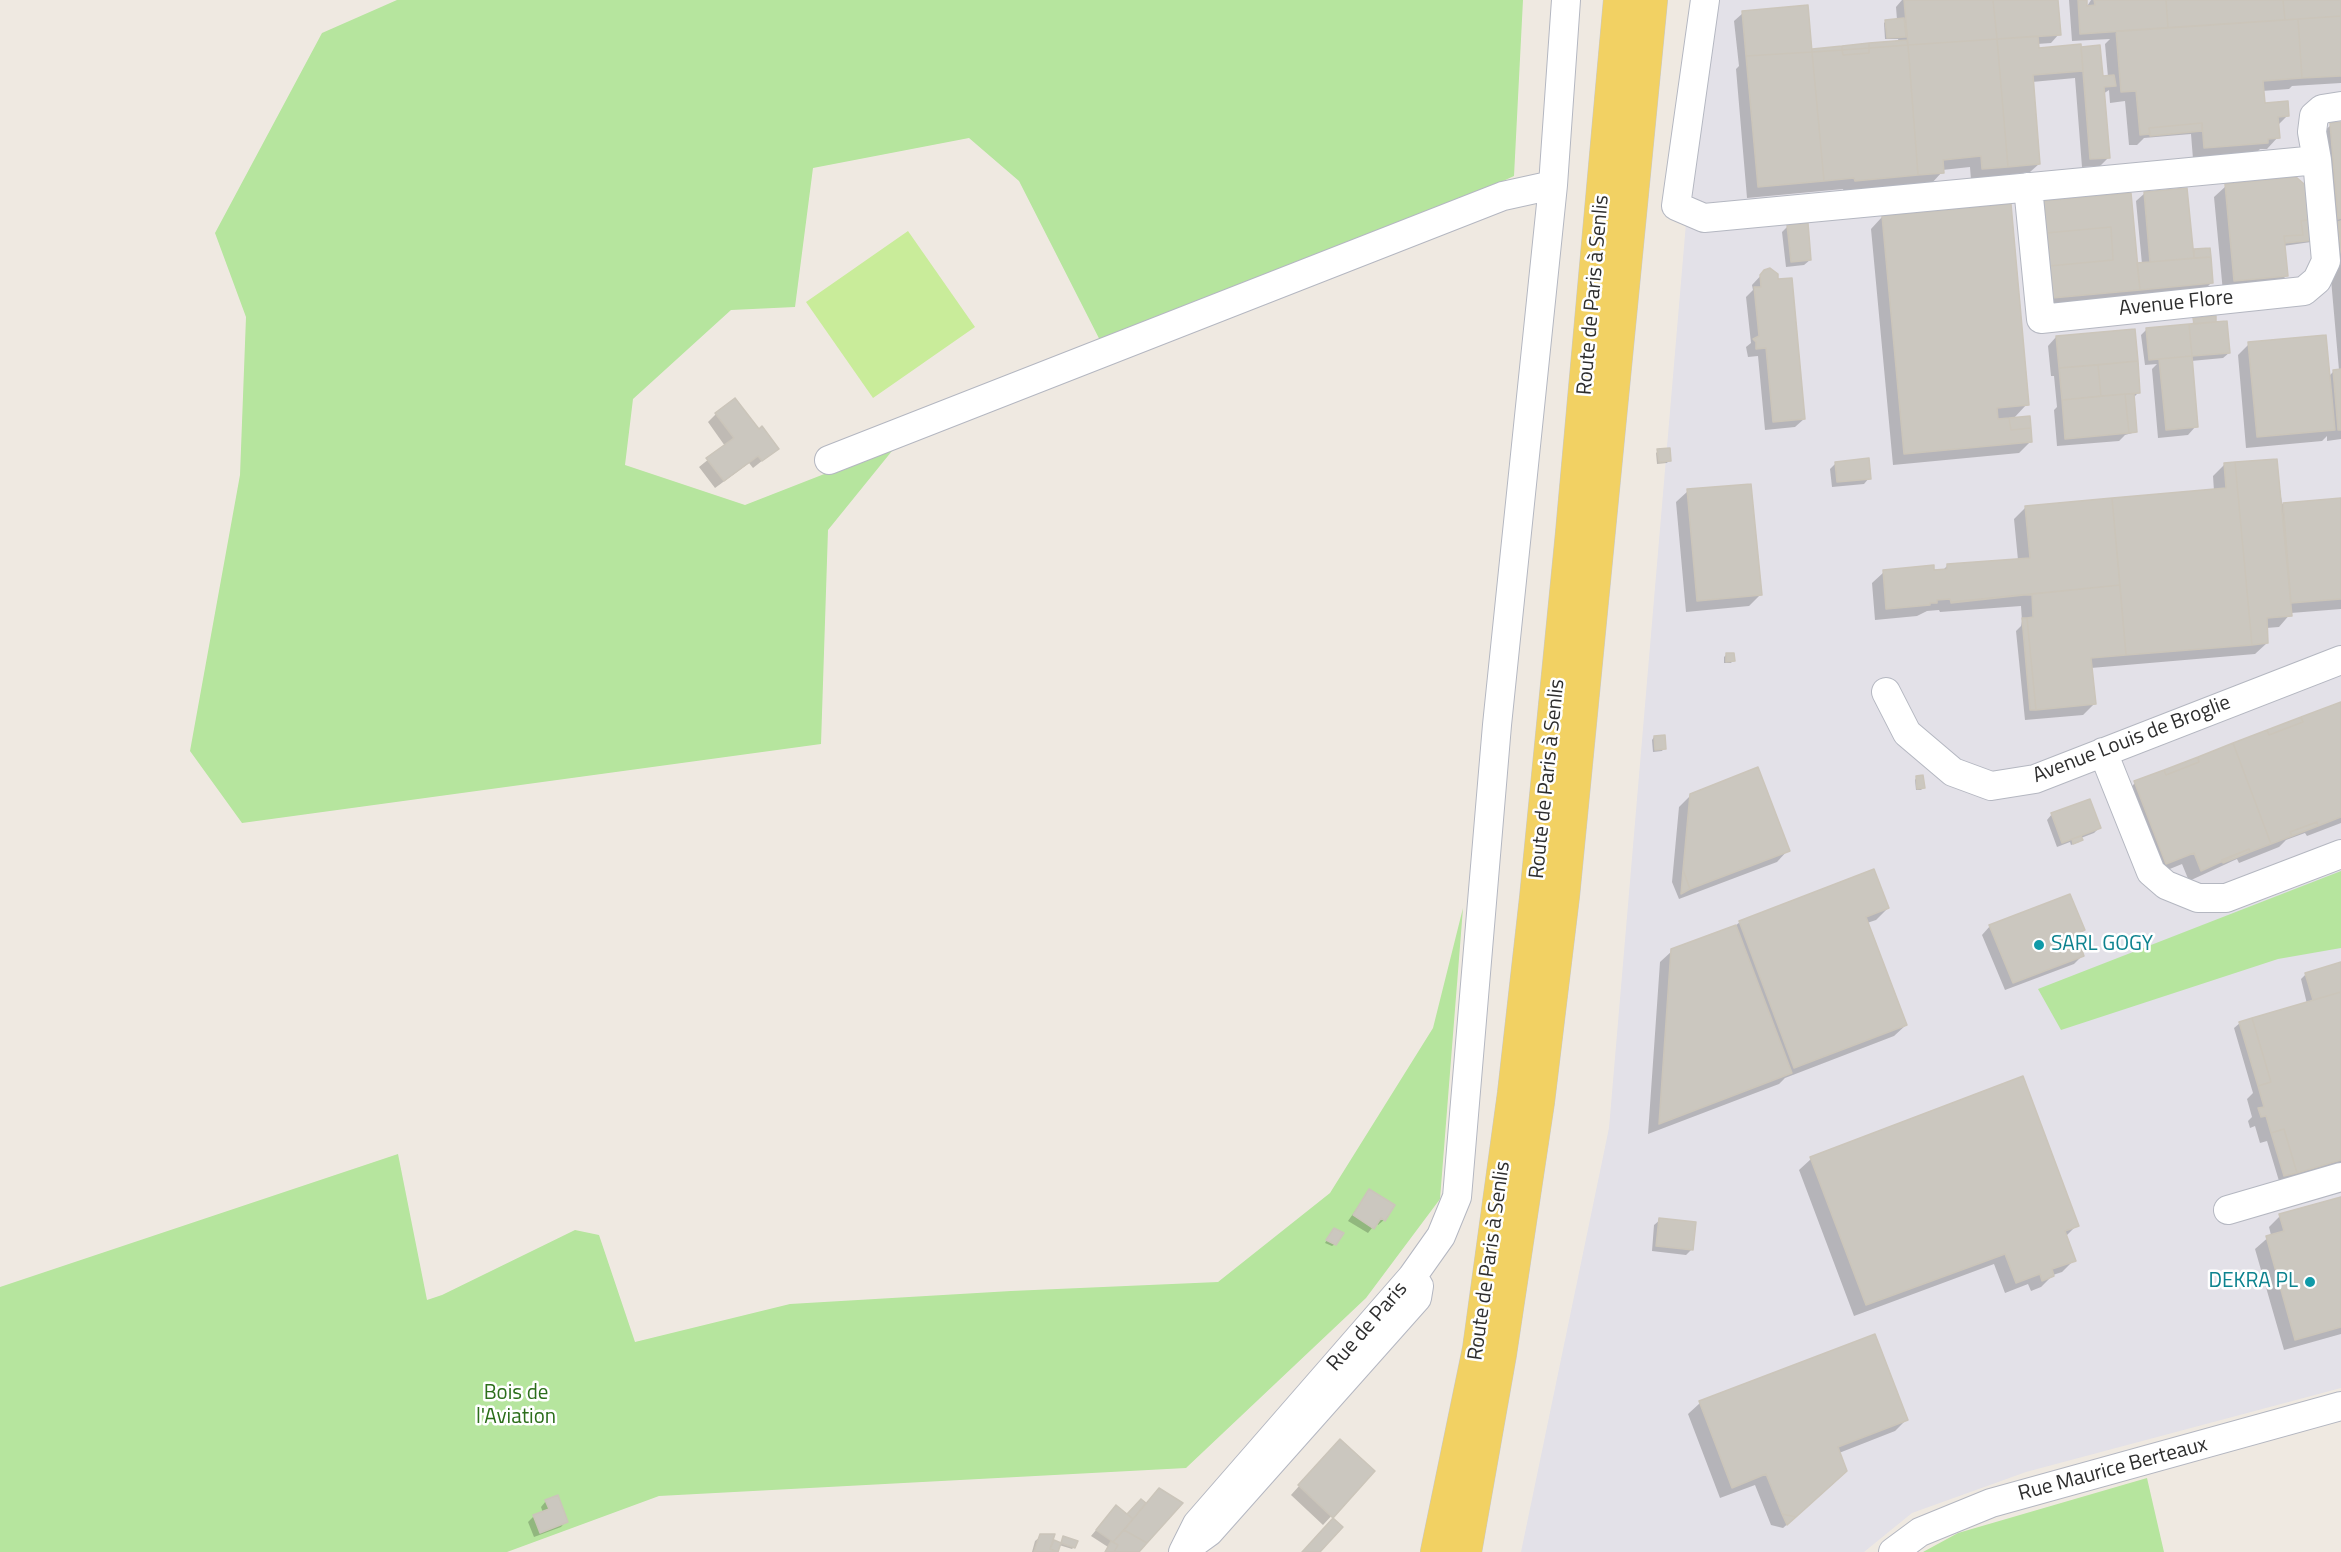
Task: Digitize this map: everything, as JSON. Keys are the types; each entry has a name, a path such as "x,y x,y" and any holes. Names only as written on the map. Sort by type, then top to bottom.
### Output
{"main road":[{"name":"Route de Paris à Senlis","path":"1437,1552 1479,1349 1514,1093 1571,545 1620,0"},
{"name":"Route de Paris à Senlis","path":"1465,1552 1500,1354 1545,1045 1566,861 1651,0"}],"street":[{"path":"829,460 1503,196 1553,185 1566,0"},
{"path":"1705,0 1676,206 1704,218 2317,160"},
{"name":"Avenue Flore","path":"2028,187 2041,319 2304,291 2317,280 2326,261 2317,160 2312,132 2314,116 2322,109 2341,106"},
{"name":"Rue de Paris","path":"1184,1551 1209,1532 1417,1298 1419,1286 1412,1276 1441,1236 1457,1197 1497,725 1553,185"},
{"name":"Avenue Louis de Broglie","path":"1886,692 1907,733 1953,772 1991,786 2035,779 2341,660"},
{"path":"2103,752 2151,872 2166,885 2198,898 2226,898 2341,854"},
{"path":"2228,1210 2341,1177"},
{"name":"Rue Maurice Berteaux","path":"1893,1552 1920,1532 1991,1503 2341,1406"}],"shaded area":[{"path":"1705,0 2341,0 2341,1388 2026,1472 1912,1513 1864,1552 1521,1552 1609,1128"}],"green space":[{"path":"397,0 1523,0 1514,176 1111,362 1019,181 969,138 813,168 795,307 731,310 633,399 625,465 745,505 896,446 828,530 821,744 242,823 190,751 240,475 246,317 215,233 322,33"},
{"path":"908,231 975,327 873,398 806,302"},
{"path":"2341,871 2341,948 2278,959 2061,1030 2038,989"},
{"name":"Bois de l'Aviation","path":"1463,908 1440,1199 1366,1298 1186,1468 659,1496 507,1552 0,1552 0,1287 398,1154 427,1300 442,1295 575,1230 599,1235 635,1342 790,1304 1218,1282 1330,1193 1433,1028"},
{"path":"2147,1478 2164,1552 1923,1552 1958,1533"}],"building":[{"path":"1904,0 1993,0 1997,39 1908,45"},
{"path":"1993,0 2058,0 2061,35 1997,39"},
{"path":"2078,0 2087,0 2087,6 2095,5 2094,0 2166,0 2168,28 2080,34"},
{"path":"2166,0 2283,0 2285,20 2168,28"},
{"path":"2283,0 2341,0 2341,16 2285,20"},
{"path":"1808,5 1812,52 1746,56 1742,11"},
{"path":"2341,16 2341,76 2302,78 2298,19"},
{"path":"1904,18 1906,37 1887,38 1885,20"},
{"path":"2298,19 2302,78 2263,81 2265,103 2288,101 2289,116 2278,117 2280,138 2268,139 2268,143 2204,148 2202,123 2149,128 2150,134 2140,135 2136,91 2121,92 2116,31"},
{"path":"2038,36 2039,48 2081,44 2083,71 2033,75 2040,164 2008,167 1997,39"},
{"path":"1997,39 2008,167 1982,169 1981,156 1943,160 1944,173 1918,175 1908,45"},
{"path":"1907,40 1908,45 1869,48 1869,43"},
{"path":"1869,43 1869,48 1842,50 1842,46"},
{"path":"1908,45 1918,175 1855,181 1854,178 1824,181 1812,52 1842,50 1843,55 1869,53 1869,48"},
{"path":"2100,45 2103,76 2114,75 2116,86 2104,87 2110,158 2090,159 2081,47"},
{"path":"1842,46 1842,50 1812,52 1812,49"},
{"path":"1869,48 1869,53 1843,55 1842,50"},
{"path":"1812,52 1824,181 1758,187 1746,56"},
{"path":"2341,122 2341,218 2338,219 2330,123"},
{"path":"2202,123 2202,131 2150,136 2149,128"},
{"path":"2296,177 2311,190 2313,219 2301,221 2303,235 2284,236 2288,276 2234,281 2225,184"},
{"path":"2187,188 2194,258 2150,262 2144,192"},
{"path":"2131,193 2140,290 2052,298 2049,266 2113,260 2111,227 2046,233 2043,201"},
{"path":"2011,204 2029,405 1997,408 1998,419 2009,418 2011,430 2031,428 2032,442 1904,454 1882,216"},
{"path":"2313,219 2315,240 2285,243 2284,236 2303,235 2301,221"},
{"path":"2341,221 2341,253 2338,222"},
{"path":"1808,223 1811,260 1791,262 1787,225"},
{"path":"2111,227 2113,260 2049,266 2046,233"},
{"path":"2210,248 2211,257 2194,258 2194,249"},
{"path":"2211,257 2213,283 2140,290 2137,263"},
{"path":"1770,268 1778,274 1778,279 1792,278 1805,419 1773,422 1766,348 1756,349 1756,342 1753,339 1759,336 1754,287 1761,287 1760,275 1764,270"},
{"path":"2216,316 2216,322 2194,324 2193,318"},
{"path":"2227,321 2230,353 2192,356 2189,324"},
{"path":"2189,324 2192,356 2149,360 2146,328"},
{"path":"2135,329 2138,361 2059,368 2056,336"},
{"path":"2326,335 2335,430 2257,437 2248,342"},
{"path":"2192,356 2198,427 2166,430 2159,359"},
{"path":"2138,361 2140,393 2101,396 2098,365"},
{"path":"2098,365 2101,396 2062,400 2059,368"},
{"path":"2341,369 2341,430 2338,430 2333,370"},
{"path":"2125,394 2134,394 2137,432 2129,433"},
{"path":"2125,394 2129,433 2065,439 2062,400"},
{"path":"735,398 759,429 762,426 779,449 762,461 758,456 724,481 706,458 734,438 715,413"},
{"path":"2030,416 2031,428 2011,430 2009,418"},
{"path":"1670,448 1671,461 1659,462 1657,449"},
{"path":"1869,458 1871,479 1837,482 1835,462"},
{"path":"2277,459 2292,616 2267,618 2268,643 2252,645 2235,462"},
{"path":"2235,462 2252,645 2126,655 2112,498 2226,488 2224,463"},
{"path":"1751,484 1762,595 1697,601 1687,489"},
{"path":"2112,498 2120,585 1951,602 1950,599 1937,600 1937,603 1930,603 1930,605 1886,609 1883,570 1934,565 1934,570 1947,569 1947,564 2030,558 2025,506"},
{"path":"2341,498 2341,599 2291,603 2283,503"},
{"path":"2120,585 2126,655 2091,658 2096,704 2036,710 2027,618 2033,617 2032,595 2024,595"},
{"path":"2024,595 1951,603 1951,602"},
{"path":"2022,618 2027,618 2036,710 2030,710"},
{"path":"1726,653 1734,653 1735,661 1726,662"},
{"path":"2341,702 2341,817 2318,826 2317,822 2290,832 2292,836 2271,844 2233,743 2267,730 2269,735 2303,722 2301,717"},
{"path":"2301,717 2303,722 2269,735 2267,730"},
{"path":"1665,735 1666,749 1655,750 1654,736"},
{"path":"2233,743 2271,844 2250,852 2249,849 2201,871 2194,853 2166,864 2134,781 2164,770 2166,775 2199,762 2198,757"},
{"path":"2198,757 2199,762 2166,775 2164,770"},
{"path":"1758,767 1790,851 1690,889 1683,870 1690,794"},
{"path":"1923,775 1925,788 1917,789 1916,776"},
{"path":"2090,799 2101,828 2062,843 2051,813"},
{"path":"2317,822 2318,826 2292,836 2290,832"},
{"path":"2081,836 2083,840 2073,844 2072,839"},
{"path":"2249,849 2250,852 2223,863 2222,860"},
{"path":"1874,869 1889,908 1866,917 1907,1025 1794,1068 1739,921"},
{"path":"1683,870 1690,889 1681,894"},
{"name":"SARL GOGY","path":"2070,894 2085,930 2076,934 2084,956 2013,983 1989,925"},
{"path":"1736,925 1792,1073 1659,1124 1671,949"},
{"path":"2341,962 2341,992 2313,1000 2305,973"},
{"path":"2341,992 2341,1160 2297,1173 2284,1129 2271,1133 2266,1116 2261,1117 2258,1108 2264,1107 2258,1086 2271,1082 2252,1018"},
{"path":"2252,1018 2271,1082 2258,1086 2239,1022"},
{"path":"2023,1076 2079,1226 2065,1231 2076,1261 2052,1269 2054,1276 2042,1281 2040,1274 2016,1283 2005,1254 1866,1305 1810,1157"},
{"path":"2284,1129 2297,1173 2284,1176 2271,1133"},
{"path":"1369,1189 1395,1205 1385,1221 1381,1218 1374,1229 1353,1215"},
{"name":"DEKRA PL","path":"2341,1197 2341,1327 2295,1340 2266,1236 2284,1231 2279,1214"},
{"path":"1659,1218 1696,1222 1693,1250 1656,1246"},
{"path":"1334,1228 1344,1233 1336,1245 1326,1240"},
{"path":"1875,1334 1908,1420 1838,1447 1847,1471 1796,1517 1782,1514 1766,1474 1732,1488 1699,1401"},
{"path":"1340,1439 1375,1471 1333,1518 1298,1485"},
{"path":"1159,1488 1183,1503 1147,1543 1124,1530"},
{"path":"558,1495 568,1522 540,1533 533,1515 549,1509 545,1500"},
{"path":"1141,1499 1146,1503 1133,1519 1127,1514"},
{"path":"1116,1505 1133,1519 1113,1542 1096,1530"},
{"path":"1782,1514 1796,1517 1787,1525"},
{"path":"1333,1518 1343,1527 1320,1552 1302,1552"},
{"path":"1124,1530 1147,1543 1139,1552 1114,1552 1118,1545 1113,1542"},
{"path":"1040,1534 1055,1534 1050,1549 1056,1552 1034,1552"},
{"path":"1063,1536 1078,1541 1075,1548 1061,1543"},
{"path":"1054,1540 1061,1543 1058,1552 1050,1549"},
{"path":"1111,1541 1118,1545 1114,1552 1105,1552"}],"place":[{"name":"SARL GOGY","path":"2039,945"},
{"name":"DEKRA PL","path":"2310,1282"}]}
